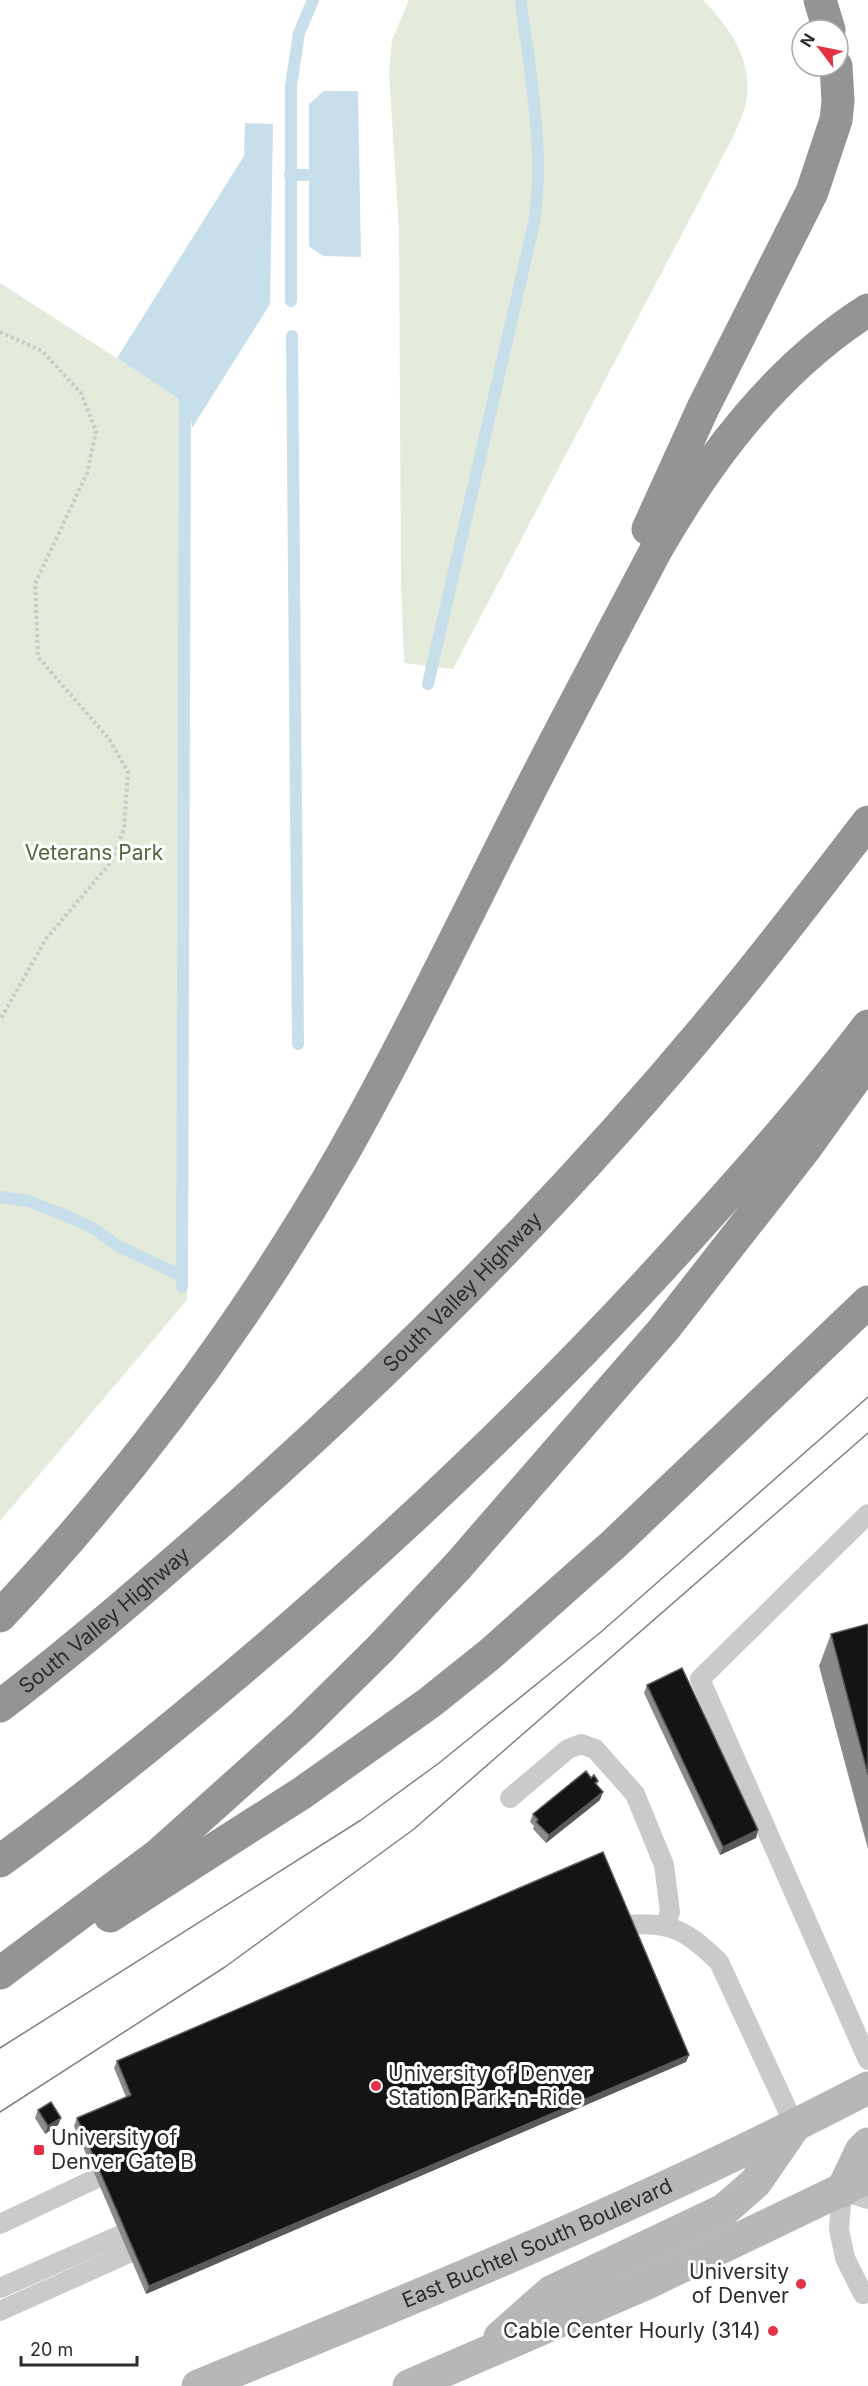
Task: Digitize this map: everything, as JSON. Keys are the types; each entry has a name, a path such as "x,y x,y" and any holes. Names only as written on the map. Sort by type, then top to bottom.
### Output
{"highway":[{"path":"820,0 825,18"},
{"path":"531,788 703,408 812,192 836,120 837,78"},
{"path":"0,1616 65,1544 153,1439 206,1367 275,1264 342,1155 656,549 702,475 776,385 834,335 868,310"},
{"name":"South Valley Highway","path":"0,1706 46,1671 150,1584 286,1463 377,1379 473,1282 641,1101 724,1005 868,822"},
{"path":"0,1861 148,1747 235,1675 358,1569 518,1418 620,1313 704,1221 868,1026"},
{"path":"0,1973 159,1855 303,1725 380,1649 466,1557 664,1329 807,1146 868,1061"},
{"path":"0,1986 302,1793 429,1703 489,1655 606,1552 868,1302"}],"main road":[{"name":"East Buchtel South Boulevard","path":"198,2386 378,2314 519,2254 647,2197 868,2088"},
{"path":"476,2358 551,2292 723,2210 755,2183 795,2126"},
{"path":"409,2386 859,2189 861,2151 868,2144"}],"lane":[{"path":"868,1514 700,1679 868,2060"},
{"path":"510,1798 568,1749 581,1744 595,1749 635,1794 664,1865 670,1912 665,1926"},
{"path":"628,1924 652,1923 683,1933 701,1945 719,1962 795,2126"},
{"path":"0,2224 97,2178"},
{"path":"859,2189 839,2229 845,2258 863,2294"},
{"path":"0,2288 125,2244 0,2311"}],"path":[{"path":"0,332 42,351 81,393 96,430 87,473 35,584 38,657 109,739 128,772 124,828 111,862 46,939 0,1020"}],"green space":[{"path":"409,0 703,0 738,46 748,87 745,106 733,137 453,669 404,663 401,582 399,232 389,73 392,40"},
{"name":"Veterans Park","path":"0,283 191,406 187,1300 0,1521"}],"water":[{"path":"324,91 358,91 361,257 323,256 309,246 309,104"},
{"path":"245,123 273,124 270,304 192,428 190,406 117,358 244,156"}],"building":[{"path":"868,1624 868,1775 831,1634"},
{"path":"682,1668 758,1830 723,1847 647,1685"},
{"path":"586,1771 591,1778 594,1775 598,1781 595,1783 603,1792 549,1835 536,1822 538,1820 533,1814"},
{"name":"University of Denver Station Park-n-Ride","path":"603,1852 689,2055 149,2286 77,2118 131,2095 117,2061"},
{"path":"51,2102 61,2118 48,2126 38,2110"}],"waterway":[{"path":"291,301 291,86 299,33 313,0"},
{"path":"428,684 537,202 537,137 521,0"},
{"path":"290,175 325,175"},
{"path":"292,336 298,1044"},
{"path":"182,1287 185,386"},
{"path":"0,1197 28,1201 62,1214 93,1228 118,1246 182,1276"}],"tram line":[{"path":"0,2048 361,1820 439,1763 601,1632 868,1397"},
{"path":"0,2112 225,1967 414,1829 868,1433"}],"place":[{"name":"University of Denver Station Park-n-Ride","path":"376,2086"},
{"name":"University of Denver Gate B","path":"39,2150"},
{"name":"University of Denver","path":"801,2284"},
{"name":"Cable Center Hourly (314)","path":"773,2331"}]}
